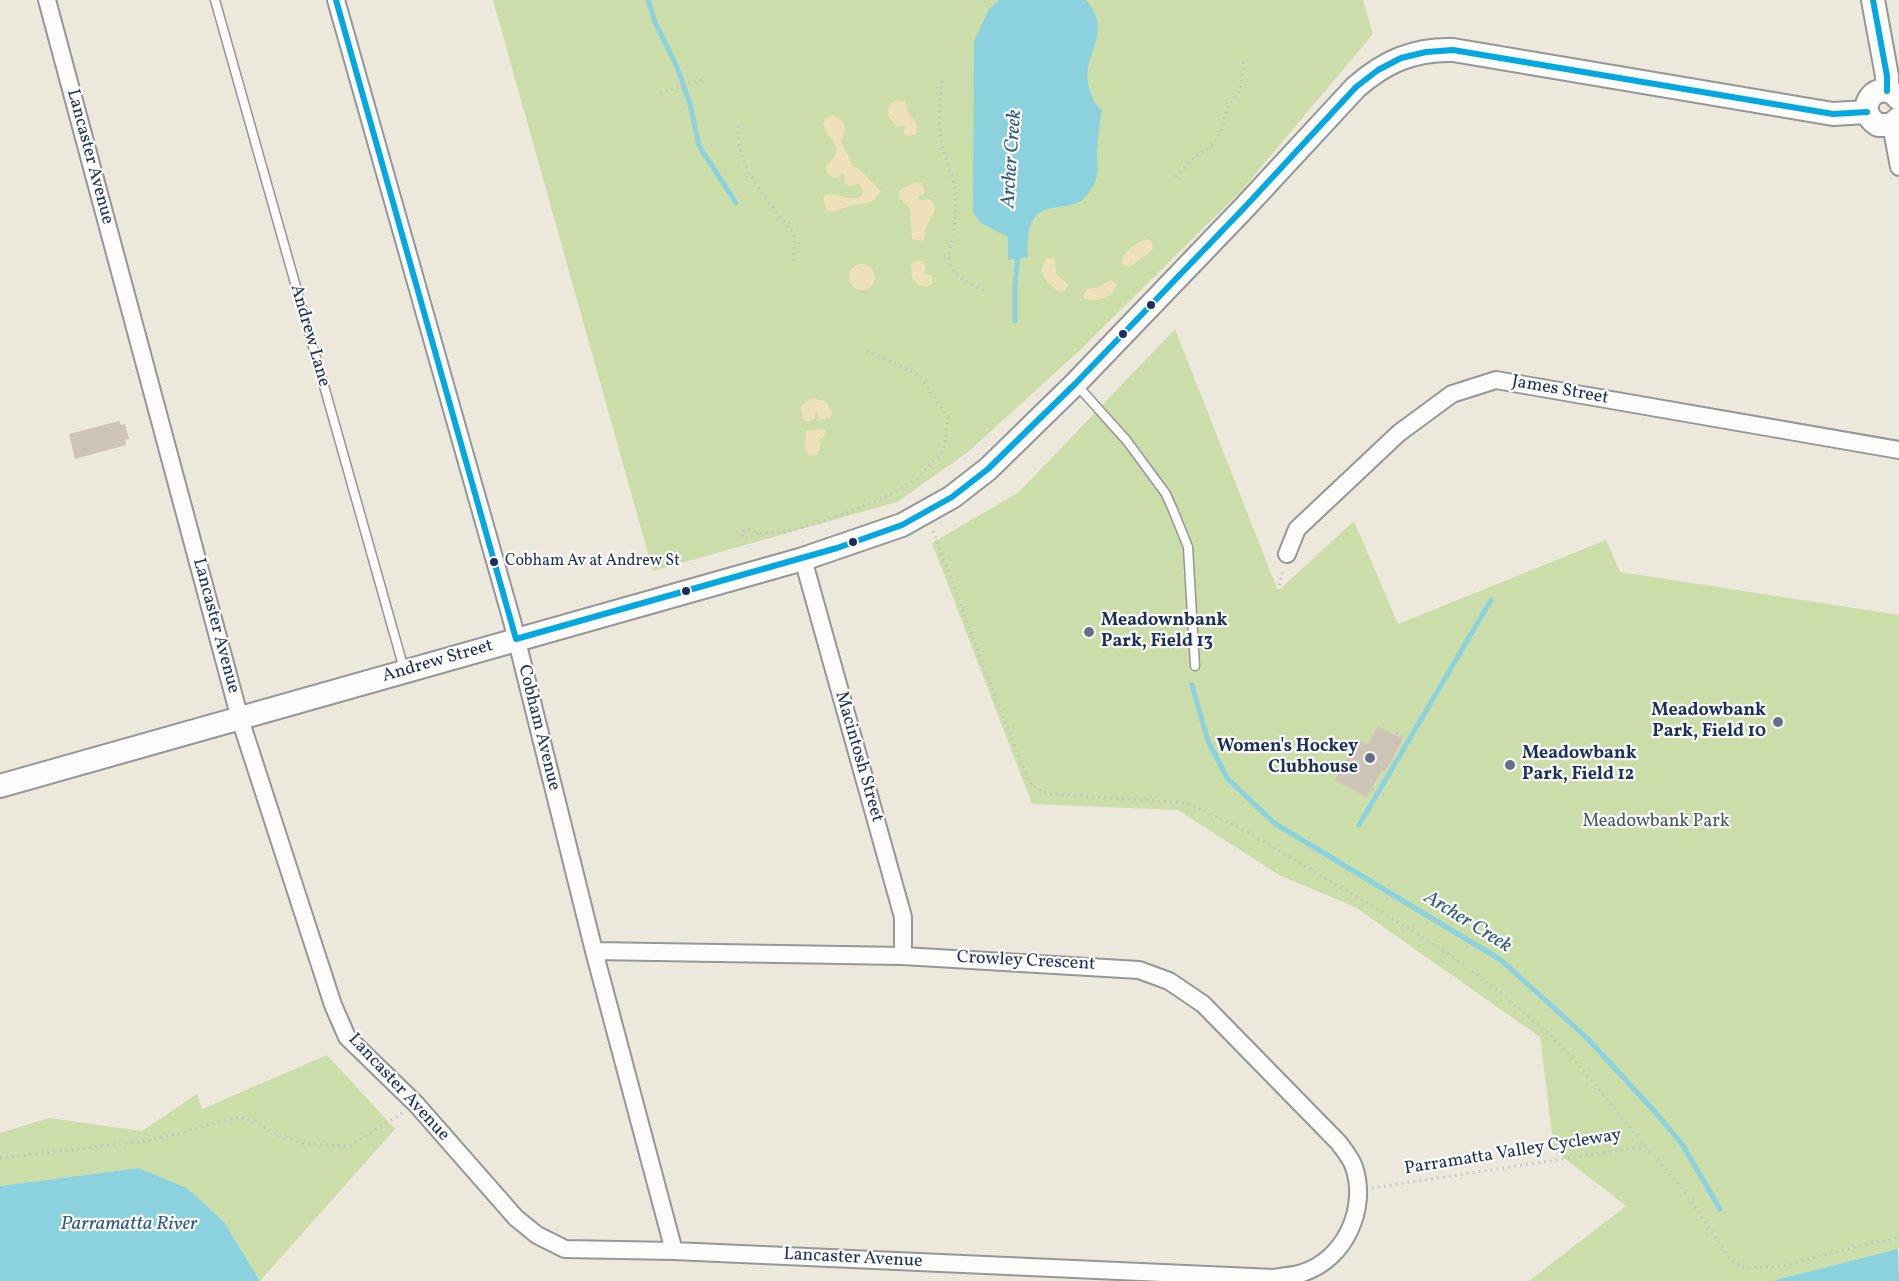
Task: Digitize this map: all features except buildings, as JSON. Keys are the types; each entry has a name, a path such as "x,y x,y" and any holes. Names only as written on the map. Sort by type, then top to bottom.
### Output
{"main road":[{"path":"1874,0 1887,76 1893,95 1875,93 1866,106 1867,112 1878,125 1895,121"},
{"name":"Andrew Street","path":"0,786 803,559 874,535 925,513 952,497 988,469 1075,384 1244,208 1356,87 1373,73 1407,56 1430,49 1454,50 1833,114 1867,112"}],"street":[{"name":"Lancaster Avenue","path":"47,0 240,720 333,1005 347,1038 416,1104 516,1218 537,1235 565,1249 674,1251 1274,1278 1302,1273 1326,1260 1345,1239 1357,1214 1359,1189"},
{"name":"Cobham Avenue","path":"336,0 516,639 594,951 674,1251"},
{"path":"1895,121 1899,167"},
{"name":"James Street","path":"1287,554 1297,530 1400,433 1452,394 1496,380 1899,450"},
{"name":"Macintosh Street","path":"803,559 903,917 903,956"},
{"name":"Crowley Crescent","path":"594,951 903,956 1139,970 1169,981 1203,1004 1339,1143 1354,1165 1359,1189"}],"lane":[{"name":"Andrew Lane","path":"215,0 404,672"},
{"path":"1075,384 1127,441 1166,494 1173,510 1188,547 1195,666"}],"path":[{"path":"1176,177 1190,160 1214,144 1221,134 1227,108 1240,90 1244,58"},
{"path":"660,93 703,79"},
{"path":"943,81 939,104 939,123 942,146 952,173 955,192 953,235 948,257 958,277 987,292"},
{"path":"738,126 737,143 742,159 754,182 794,233 793,263"},
{"path":"758,533 754,536 742,537 742,531 746,529 758,533 787,532 882,500 916,480 944,450 948,418 919,375 867,351"},
{"path":"925,513 1031,784 1048,794 1187,803 1251,834 1387,915 1454,958 1502,994 1551,1036 1580,1067 1647,1148"},
{"path":"1278,591 1287,554"},
{"path":"1396,733 1414,745"},
{"path":"1372,789 1385,796"},
{"path":"0,1158 148,1141 239,1117 256,1122 279,1135 305,1144 350,1146 416,1104"},
{"name":"Parramatta Valley Cycleway","path":"1359,1189 1409,1184 1483,1170 1647,1148 1682,1188 1732,1262 1746,1268 1782,1266 1899,1238"}],"green space":[{"path":"493,0 1363,0 1373,34 1241,191 1079,351 968,452 897,502 653,571"},
{"name":"Meadowbank Park","path":"1175,329 1278,591 1354,521 1398,624 1606,540 1620,572 1899,615 1899,1249 1772,1281 1529,1281 1626,1206 1554,1150 1540,1037 1355,907 1279,875 1178,810 1032,804 932,543 1019,492"},
{"path":"327,1055 395,1129 260,1281 224,1222 187,1188 139,1168 0,1186 0,1133 49,1118 142,1131 197,1094 202,1109"}],"sand":[{"path":"897,100 906,102 908,112 917,124 916,134 907,136 904,133 905,125 897,127 888,116 889,105"},
{"path":"834,115 844,123 845,129 841,142 852,166 859,169 881,191 875,199 868,203 849,206 834,212 827,211 823,197 833,194 857,198 862,196 863,191 859,184 849,186 845,183 845,175 842,173 839,177 834,178 827,173 826,166 835,157 837,150 824,127 824,122"},
{"path":"917,182 921,183 925,190 918,198 930,199 934,207 934,213 923,241 912,239 910,209 899,197 900,190"},
{"path":"1148,239 1152,241 1152,251 1129,267 1123,265 1121,261 1128,250"},
{"path":"1047,258 1055,259 1056,274 1068,284 1065,291 1060,292 1044,277 1042,268"},
{"path":"922,261 926,267 924,274 932,275 933,283 926,287 919,285 912,278 911,264"},
{"path":"862,264 871,268 875,277 871,286 862,290 853,286 849,277 853,268"},
{"path":"1110,280 1117,284 1109,296 1100,300 1085,299 1083,296 1087,289 1099,287"},
{"path":"814,398 827,402 832,414 830,418 819,420 818,412 815,412 815,418 808,422 802,419 801,406"},
{"path":"824,428 825,436 818,441 821,444 818,455 810,456 805,449 806,430 814,431"}],"water":[{"path":"999,0 1086,0 1098,24 1088,78 1093,99 1102,110 1097,147 1097,176 1091,189 1081,201 1041,212 1033,220 1029,234 1028,257 1008,260 1008,237 981,223 973,213 974,41 989,9"},
{"name":"Parramatta River","path":"139,1168 187,1188 224,1222 260,1281 0,1281 0,1186"},
{"path":"1898,1249 1899,1281 1772,1281"}],"waterway":[{"path":"648,0 655,22 677,67 690,104 699,146 736,203"},
{"name":"Archer Creek","path":"1015,321 1018,253"},
{"path":"1359,825 1491,600"},
{"name":"Archer Creek","path":"1192,685 1208,741 1227,778 1274,823 1501,960 1587,1038 1656,1113 1682,1144 1720,1209"}],"transit line":[{"path":"336,0 516,639"},
{"path":"1873,0 1887,76 1887,91"},
{"path":"516,639 837,548 902,525 952,497 988,469 1075,384 1244,208 1356,87 1378,70 1401,58 1426,52 1453,50 1833,114 1867,112"}],"place":[{"name":"Cobham Av at Andrew St","path":"494,562"},
{"name":"Meadownbank Park, Field 13","path":"1089,632"},
{"name":"Meadowbank Park, Field 10","path":"1778,722"},
{"name":"Women's Hockey Clubhouse","path":"1370,758"},
{"name":"Meadowbank Park, Field 12","path":"1510,765"}]}
